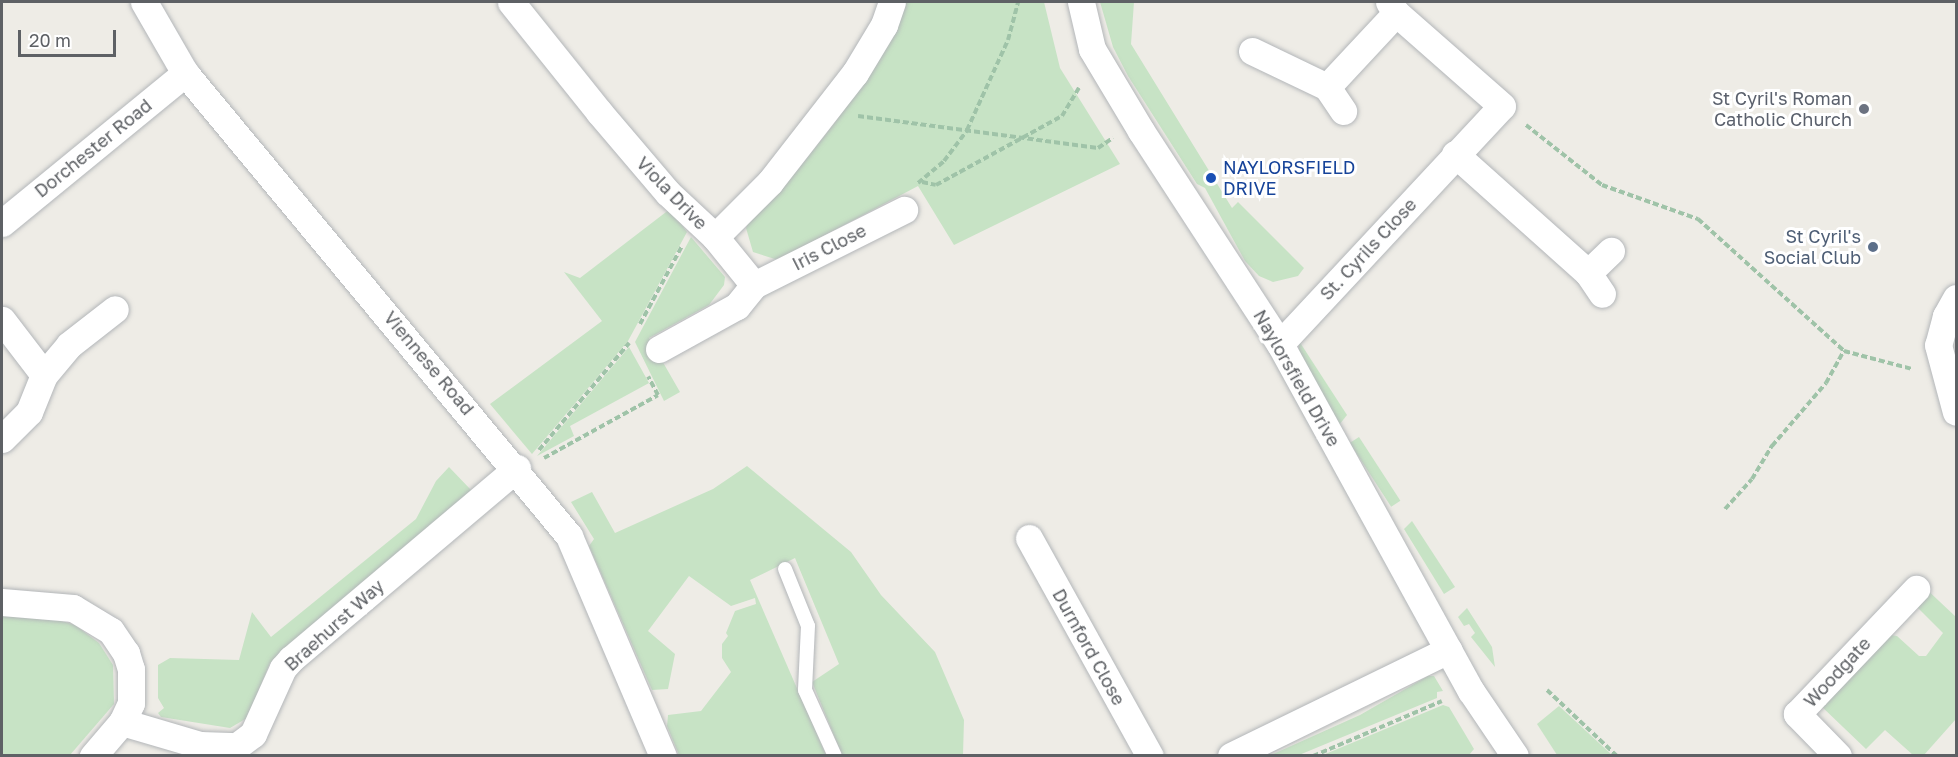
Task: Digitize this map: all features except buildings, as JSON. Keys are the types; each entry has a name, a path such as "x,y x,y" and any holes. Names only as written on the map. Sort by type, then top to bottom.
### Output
{"street":[{"name":"Viennese Road","path":"144,2 185,73 523,464 569,536 663,756"},
{"name":"Viola Drive","path":"511,2 599,112 668,193 708,230 770,182 832,103 884,25 892,2"},
{"name":"Naylorsfield Drive","path":"1081,2 1092,49 1136,123 1280,344 1471,691 1515,756"},
{"path":"1327,87 1392,7 1502,106"},
{"path":"1252,51 1327,87 1343,111"},
{"name":"Dorchester Road","path":"2,223 185,73"},
{"name":"St. Cyrils Close","path":"1280,344 1502,106"},
{"path":"1455,154 1595,283 1611,251"},
{"name":"Iris Close","path":"647,351 737,306 753,285 904,210"},
{"path":"708,230 753,285"},
{"path":"1956,298 1946,316 1938,345 1945,378 1956,412"},
{"path":"2,440 29,412 44,375 69,345 115,309"},
{"path":"2,320 44,375"},
{"name":"Braehurst Way","path":"122,722 225,752 237,746 253,734 283,668 291,659 523,464"},
{"name":"Durnford Close","path":"1029,538 1150,756"},
{"name":"Woodgate","path":"1838,756 1797,714 1916,589"},
{"path":"2,602 73,608 111,631 131,669 131,702 122,722 93,756"},
{"path":"1231,756 1448,650"}],"lane":[{"path":"785,569 808,626 805,690 834,756"}],"path":[{"path":"904,210 900,189 922,181 944,161 967,130 1008,40 1018,2"},
{"path":"922,181 936,185 1062,117 1080,88 1107,73"},
{"path":"832,103 847,114 1098,148 1136,123"},
{"path":"1502,106 1602,185 1698,219 1844,351 1945,378"},
{"path":"523,464 629,342 689,233 708,230"},
{"path":"629,342 647,351"},
{"path":"1725,509 1752,479 1772,446 1827,383 1844,351"},
{"path":"523,464 542,459 658,395 647,374"},
{"path":"1547,690 1617,756"},
{"path":"1313,756 1471,691"}],"green space":[{"path":"906,2 1044,2 1060,68 1120,164 954,245 918,186 778,260 753,252 746,228 751,215 796,172 836,121"},
{"path":"1100,2 1134,2 1131,44 1232,208 1238,202 1304,268 1298,276 1273,282 1259,276 1245,261 1205,188 1197,184 1128,76 1113,47"},
{"path":"670,209 687,232 628,341 532,454 490,404 602,321 564,272 580,278"},
{"path":"691,237 725,277 724,285 709,305 649,338 680,392 664,401 635,342"},
{"path":"1299,341 1347,415 1339,425 1299,356"},
{"path":"629,347 649,383 570,426 574,436 537,456"},
{"path":"1359,437 1400,501 1391,507 1350,443"},
{"path":"747,466 851,552 881,595 935,652 964,720 963,755 842,755 812,682 839,664 795,558 750,580 826,755 679,755 667,726 668,715 701,711 731,672 722,658 722,644 728,636 726,633 735,611 756,604 755,598 731,606 689,576 648,631 675,654 668,689 652,690 589,546 594,539 571,502 592,492 615,533 713,489"},
{"path":"449,467 472,491 270,663 247,718 230,728 161,717 158,713 164,708 158,698 158,665 170,658 239,660 252,612 271,637 416,519 436,481"},
{"path":"1412,521 1455,587 1444,594 1404,529"},
{"path":"1922,585 1956,617 1956,719 1924,755 1913,755 1885,730 1866,749 1820,705 1883,634 1897,636 1919,656 1926,656 1943,633 1917,607"},
{"path":"1467,608 1492,647 1495,667 1471,637 1475,633 1469,624 1464,626 1458,617"},
{"path":"2,616 52,618 75,625 99,643 113,665 114,704 70,755 2,756"},
{"path":"1428,676 1434,676 1443,691 1437,692 1437,698 1299,755 1271,755 1360,715"},
{"path":"1443,705 1449,707 1474,749 1469,755 1323,755"},
{"path":"1559,706 1612,755 1557,755 1537,724"}],"place":[{"name":"St Cyril's Roman Catholic Church","path":"1864,109"},
{"name":"NAYLORSFIELD DRIVE","path":"1211,178"},
{"name":"St Cyril's Social Club","path":"1873,247"}]}
